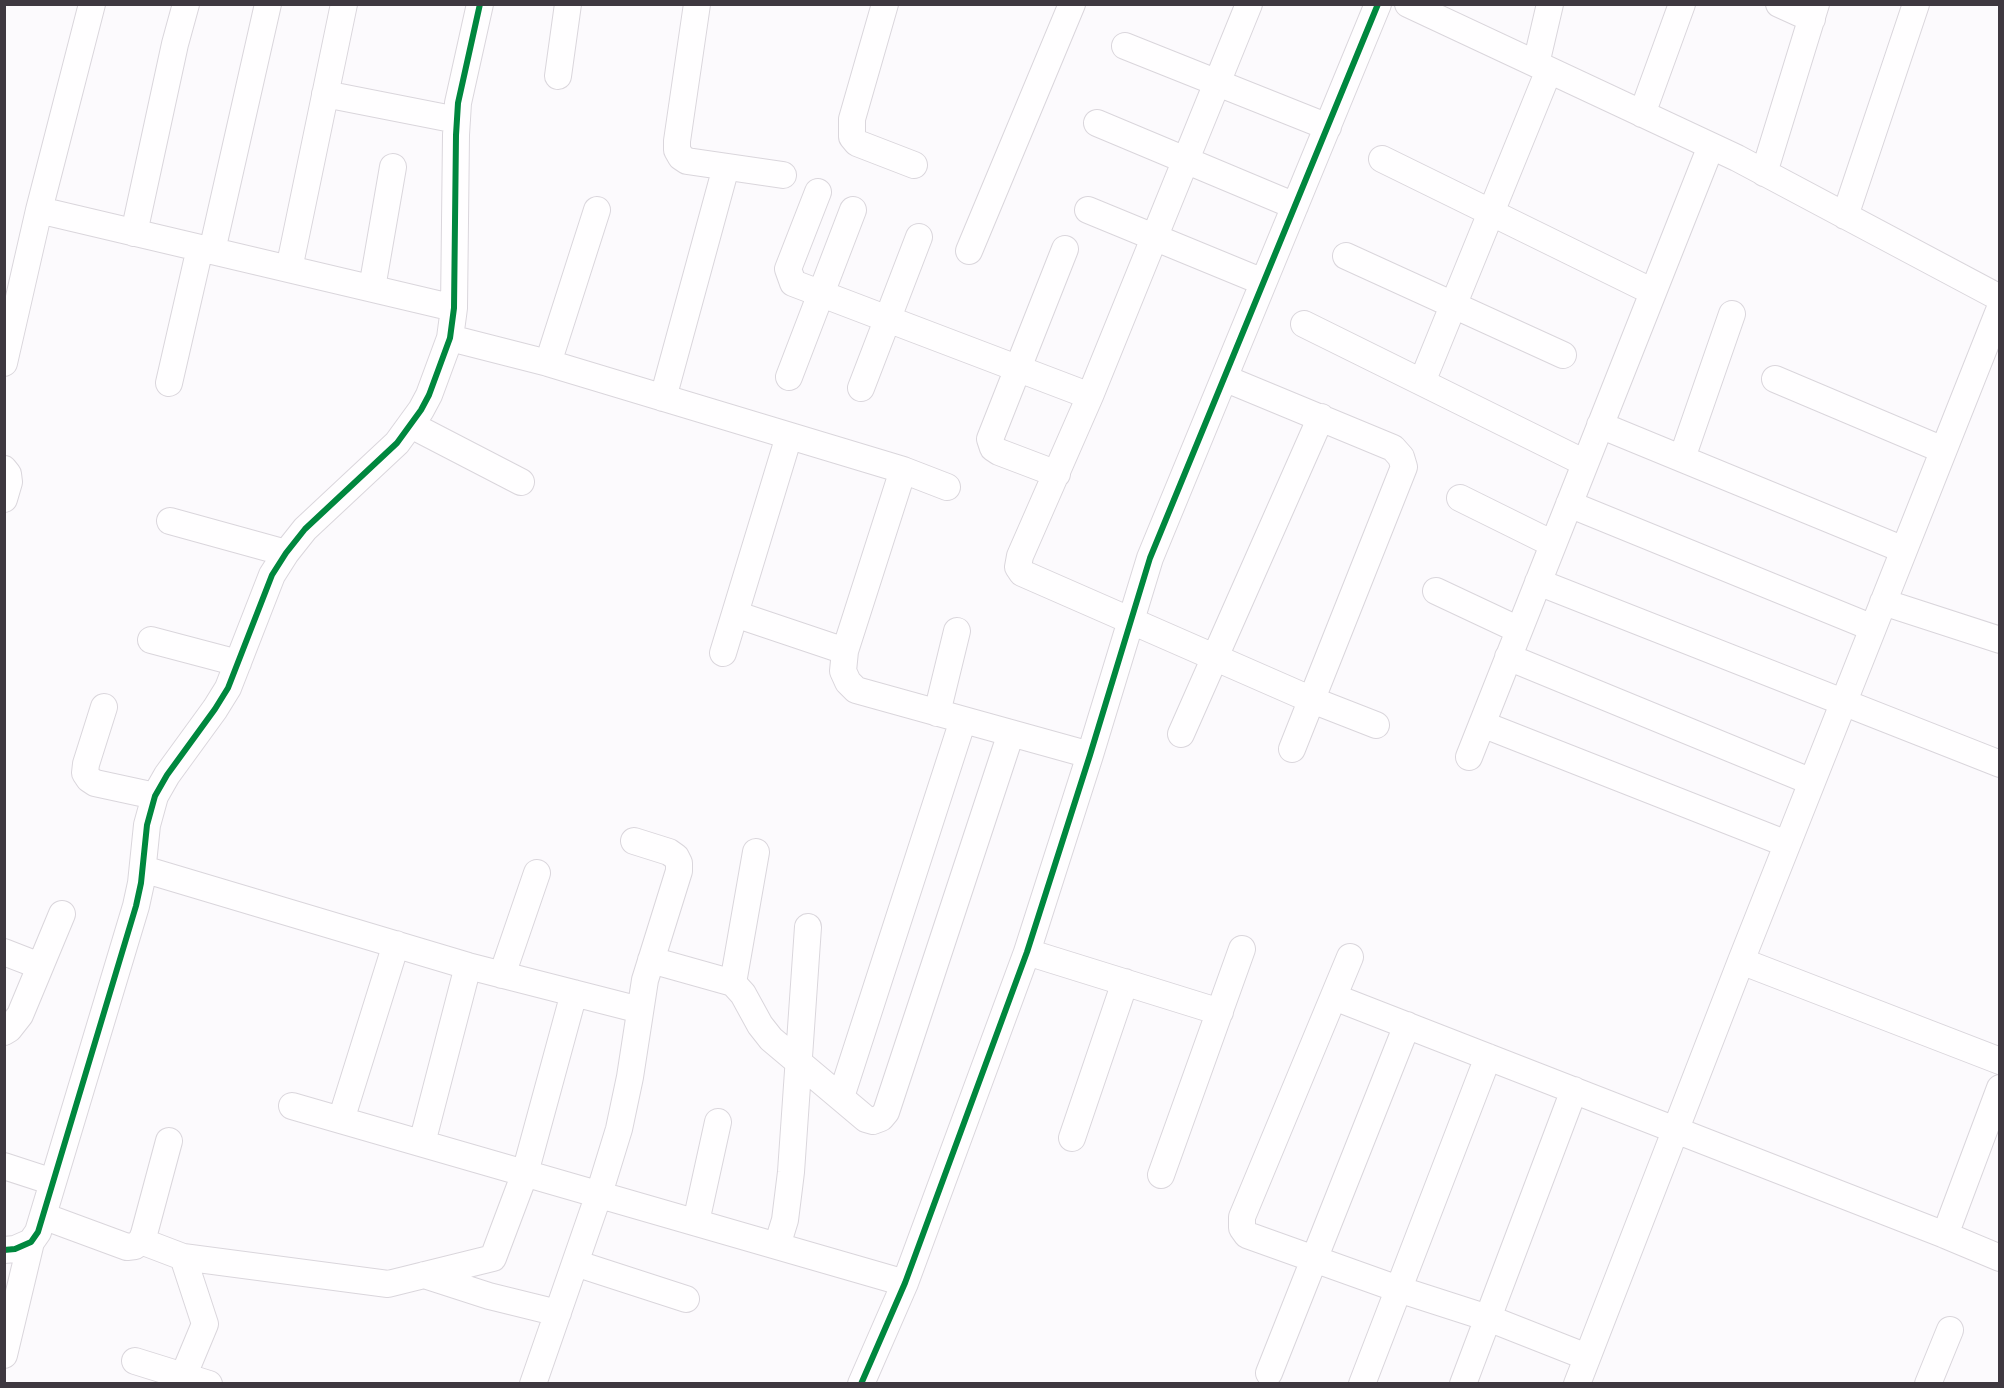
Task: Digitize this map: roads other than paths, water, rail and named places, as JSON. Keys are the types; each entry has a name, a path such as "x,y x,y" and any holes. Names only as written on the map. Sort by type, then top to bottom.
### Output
{"street":[{"path":"4,363 39,210 92,4"},
{"path":"134,232 175,44 186,4"},
{"path":"169,383 206,249 268,4"},
{"path":"289,269 344,4"},
{"path":"4,1355 31,1242 38,1232 43,1216 136,906 143,868 147,825 156,796 167,775 228,688 272,575 286,553 305,529 397,443 411,425 429,395 450,338 454,308 458,103 480,4"},
{"path":"558,76 568,4"},
{"path":"697,4 677,150 687,161 783,175"},
{"path":"885,4 852,119 852,137 857,142 914,165"},
{"path":"969,250 1072,4"},
{"path":"1249,4 1090,396 1020,556 1018,567 1028,578 1131,619 1312,700 1376,725"},
{"path":"861,1383 905,1283 1026,952 1090,755 1150,558 1378,4"},
{"path":"1408,4 1711,146 2000,298"},
{"path":"1422,382 1491,212 1542,67 1551,4"},
{"path":"1642,114 1682,4"},
{"path":"1764,173 1814,12 1779,4"},
{"path":"1845,216 1916,4"},
{"path":"1125,46 1328,127"},
{"path":"325,94 457,120"},
{"path":"1097,123 1295,206"},
{"path":"1468,756 1711,146"},
{"path":"1382,159 1653,292"},
{"path":"372,288 393,167"},
{"path":"663,398 726,167"},
{"path":"818,192 788,269 793,283 1090,396"},
{"path":"39,210 454,308"},
{"path":"548,363 597,210"},
{"path":"789,377 853,210"},
{"path":"1088,210 1263,282"},
{"path":"861,388 919,237"},
{"path":"1057,474 999,452 993,448 990,440 992,429 1065,249"},
{"path":"1346,256 1563,355"},
{"path":"1576,1383 2000,308"},
{"path":"1682,458 1731,314"},
{"path":"1304,324 1586,463"},
{"path":"450,338 548,363 903,470 947,487"},
{"path":"1224,378 1393,448 1401,457 1404,467 1292,749"},
{"path":"1775,379 1943,450"},
{"path":"1181,734 1321,417"},
{"path":"411,425 521,482"},
{"path":"1600,425 1904,550"},
{"path":"723,653 789,436"},
{"path":"4,469 8,474 9,482 4,499"},
{"path":"903,470 845,651 843,671 848,682 856,690 1090,755"},
{"path":"1460,498 1553,544"},
{"path":"1569,504 1873,628"},
{"path":"170,521 286,553"},
{"path":"1538,582 2000,765"},
{"path":"1436,591 1519,630"},
{"path":"1883,602 2000,640"},
{"path":"735,614 845,651"},
{"path":"937,713 957,631"},
{"path":"151,640 238,663"},
{"path":"1508,657 1812,782"},
{"path":"104,707 85,773 95,783 156,796"},
{"path":"841,1096 963,720"},
{"path":"1482,724 1787,844"},
{"path":"651,960 733,983 743,994 760,1025 771,1039 866,1119 873,1121 881,1119 886,1112 1011,733"},
{"path":"533,1383 599,1194 626,1102 645,980 679,871 676,856 634,841"},
{"path":"733,983 756,852"},
{"path":"143,868 468,966 640,1010"},
{"path":"502,975 537,873"},
{"path":"4,1032 20,1015 62,914"},
{"path":"777,1246 788,1200 800,1063 808,927"},
{"path":"341,1120 396,944"},
{"path":"1161,1175 1242,949"},
{"path":"4,952 40,966"},
{"path":"1026,952 1220,1012"},
{"path":"1350,957 1242,1217 1242,1228 1247,1235 1398,1289 1488,1318 1587,1357"},
{"path":"1741,962 2000,1061"},
{"path":"422,1143 468,966"},
{"path":"1072,1138 1125,982"},
{"path":"141,1241 183,1257 388,1284 493,1258 525,1173 574,993"},
{"path":"1334,997 2000,1258"},
{"path":"1269,1373 1407,1025"},
{"path":"1362,1383 1488,1057"},
{"path":"1944,1235 2000,1088"},
{"path":"1463,1383 1574,1090"},
{"path":"292,1106 905,1283"},
{"path":"696,1222 718,1122"},
{"path":"43,1216 127,1247 135,1246 141,1241 169,1141"},
{"path":"4,1166 53,1182"},
{"path":"4,1250 15,1249 31,1242"},
{"path":"181,1380 205,1324 183,1257"},
{"path":"575,1263 686,1299"},
{"path":"423,1275 489,1296 558,1312"},
{"path":"1928,1383 1950,1330"},
{"path":"135,1361 181,1380 209,1383"}]}
